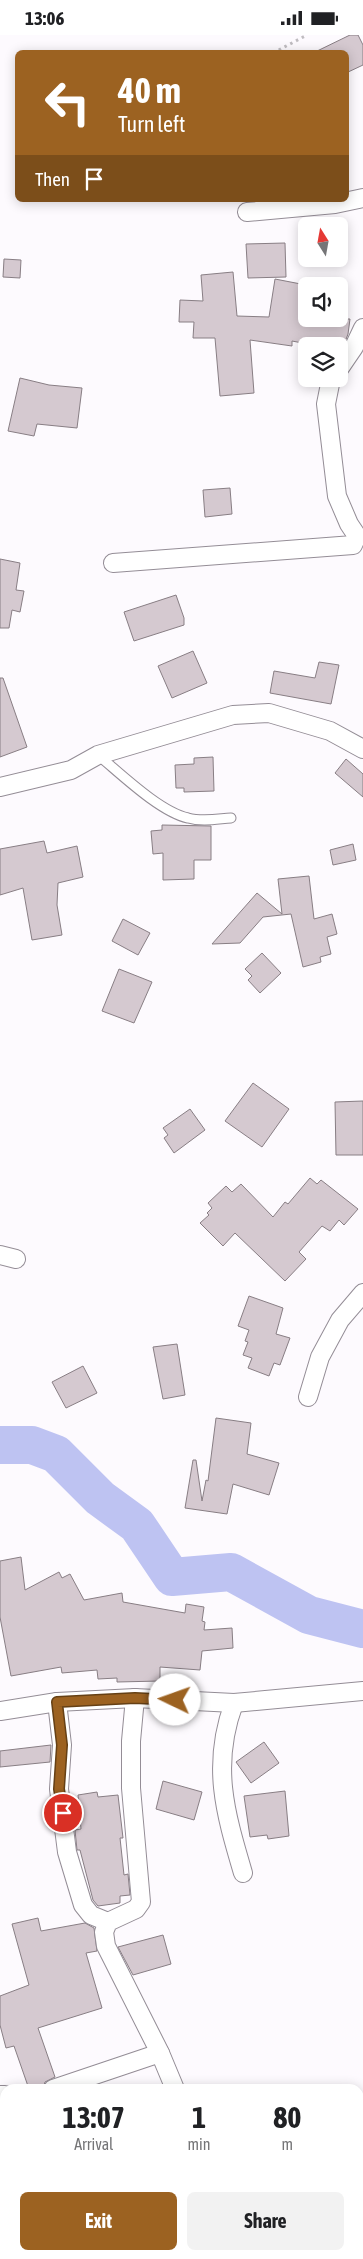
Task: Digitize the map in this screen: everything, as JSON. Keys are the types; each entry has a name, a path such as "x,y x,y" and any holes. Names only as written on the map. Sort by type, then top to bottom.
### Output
{"street":[{"path":"349,201 363,198"},
{"path":"247,212 344,202"},
{"path":"348,356 363,328"},
{"path":"112,563 353,545 357,536 349,524 338,496 326,404 330,387"},
{"path":"0,787 72,770 98,755 233,715 269,713 330,731 363,749"},
{"path":"308,1397 320,1357 336,1327 363,1293"},
{"path":"0,1711 57,1702 135,1698 234,1703 363,1691"},
{"path":"135,1698 131,1741 131,1788 141,1902 136,1909 108,1922 104,1932 106,1946 160,2053 173,2084"},
{"path":"57,1702 62,1745 59,1789 67,1852 83,1905 91,1915 108,1922"},
{"path":"234,1703 224,1737 220,1761 233,1840 243,1873"},
{"path":"68,2084 160,2053"}],"lane":[{"path":"98,755 151,799 187,818 209,820 231,818"}],"path":[{"path":"279,50 307,35"}],"building":[{"path":"350,35 358,35 363,45 363,65 349,72 349,50 319,50"},
{"path":"285,243 286,277 248,278 246,244"},
{"path":"4,259 21,260 20,278 3,277"},
{"path":"233,272 237,316 269,317 275,279 298,283 298,327 348,327 348,319 350,319 347,337 298,337 298,342 292,341 292,346 250,340 254,393 220,396 215,338 193,338 194,322 179,322 180,300 203,301 201,275"},
{"path":"20,378 49,385 82,388 77,428 37,424 34,436 8,431"},
{"path":"230,488 232,514 205,517 203,490"},
{"path":"0,559 20,563 16,590 24,591 20,612 12,610 9,628 0,628"},
{"path":"176,595 184,618 184,625 134,641 124,612"},
{"path":"193,651 207,683 172,698 158,666"},
{"path":"319,662 339,665 331,704 270,693 274,671 315,678"},
{"path":"0,678 3,678 27,747 0,757"},
{"path":"213,757 214,791 184,792 184,788 176,788 175,765 194,764 194,758"},
{"path":"346,759 363,774 363,797 335,773"},
{"path":"162,825 211,826 211,860 194,860 194,879 163,880 163,853 153,854 151,831 162,830"},
{"path":"44,841 47,853 77,846 83,877 58,883 57,905 62,935 32,940 23,888 0,895 0,849"},
{"path":"353,844 356,860 333,865 330,850"},
{"path":"309,876 314,919 332,914 337,934 327,937 331,954 320,957 321,962 303,967 291,914 263,917 240,943 212,944 257,893 282,914 278,879"},
{"path":"123,919 150,933 138,955 112,941"},
{"path":"262,953 281,973 260,993 248,980 252,976 245,969"},
{"path":"119,969 152,982 134,1023 102,1011"},
{"path":"253,1083 289,1109 262,1147 225,1121"},
{"path":"363,1101 363,1155 336,1155 335,1102"},
{"path":"190,1109 205,1130 174,1153 164,1138 168,1135 163,1128"},
{"path":"310,1178 317,1184 321,1180 358,1209 344,1225 339,1220 330,1231 322,1226 299,1252 306,1259 285,1281 235,1233 223,1246 200,1223 209,1215 207,1213 212,1208 208,1203 226,1186 232,1192 241,1184 273,1217 285,1202 288,1204"},
{"path":"249,1296 283,1308 276,1334 290,1338 280,1365 274,1363 269,1376 248,1368 252,1358 243,1355 248,1342 245,1341 249,1330 238,1326"},
{"path":"177,1344 185,1395 163,1399 153,1347"},
{"path":"83,1366 97,1393 66,1408 52,1382"},
{"path":"216,1418 251,1423 247,1454 279,1463 269,1495 233,1484 227,1514 185,1508 193,1460 196,1460 202,1501 206,1480 208,1481"},
{"path":"21,1557 25,1590 59,1572 62,1578 70,1574 84,1600 122,1593 123,1602 185,1613 186,1604 204,1607 202,1621 205,1622 204,1630 232,1628 233,1648 202,1651 200,1670 160,1667 160,1681 117,1682 117,1678 98,1679 97,1670 62,1673 61,1667 11,1676 0,1617 0,1561"},
{"path":"264,1742 279,1763 251,1783 236,1762"},
{"path":"51,1745 50,1762 0,1767 0,1751"},
{"path":"163,1781 202,1792 194,1820 156,1809"},
{"path":"285,1791 289,1836 268,1839 267,1835 250,1837 244,1796"},
{"path":"97,1792 98,1797 118,1795 123,1838 120,1838 124,1875 128,1874 130,1895 120,1896 120,1903 98,1906 93,1900 80,1850 77,1850 75,1830 81,1829 78,1795"},
{"path":"38,1918 41,1931 85,1923 94,1928 97,1951 86,1953 102,2008 38,2028 55,2077 44,2084 27,2084 14,2046 6,2048 0,2025 0,1996 29,1985 12,1924"},
{"path":"163,1935 171,1964 133,1975 118,1947"}],"waterway":[{"path":"0,1445 32,1445 56,1454 100,1498 137,1525 172,1577 231,1572 309,1615 363,1629"}],"route":[{"path":"63,1813 59,1789 62,1745 57,1702 135,1698 175,1700"}]}
